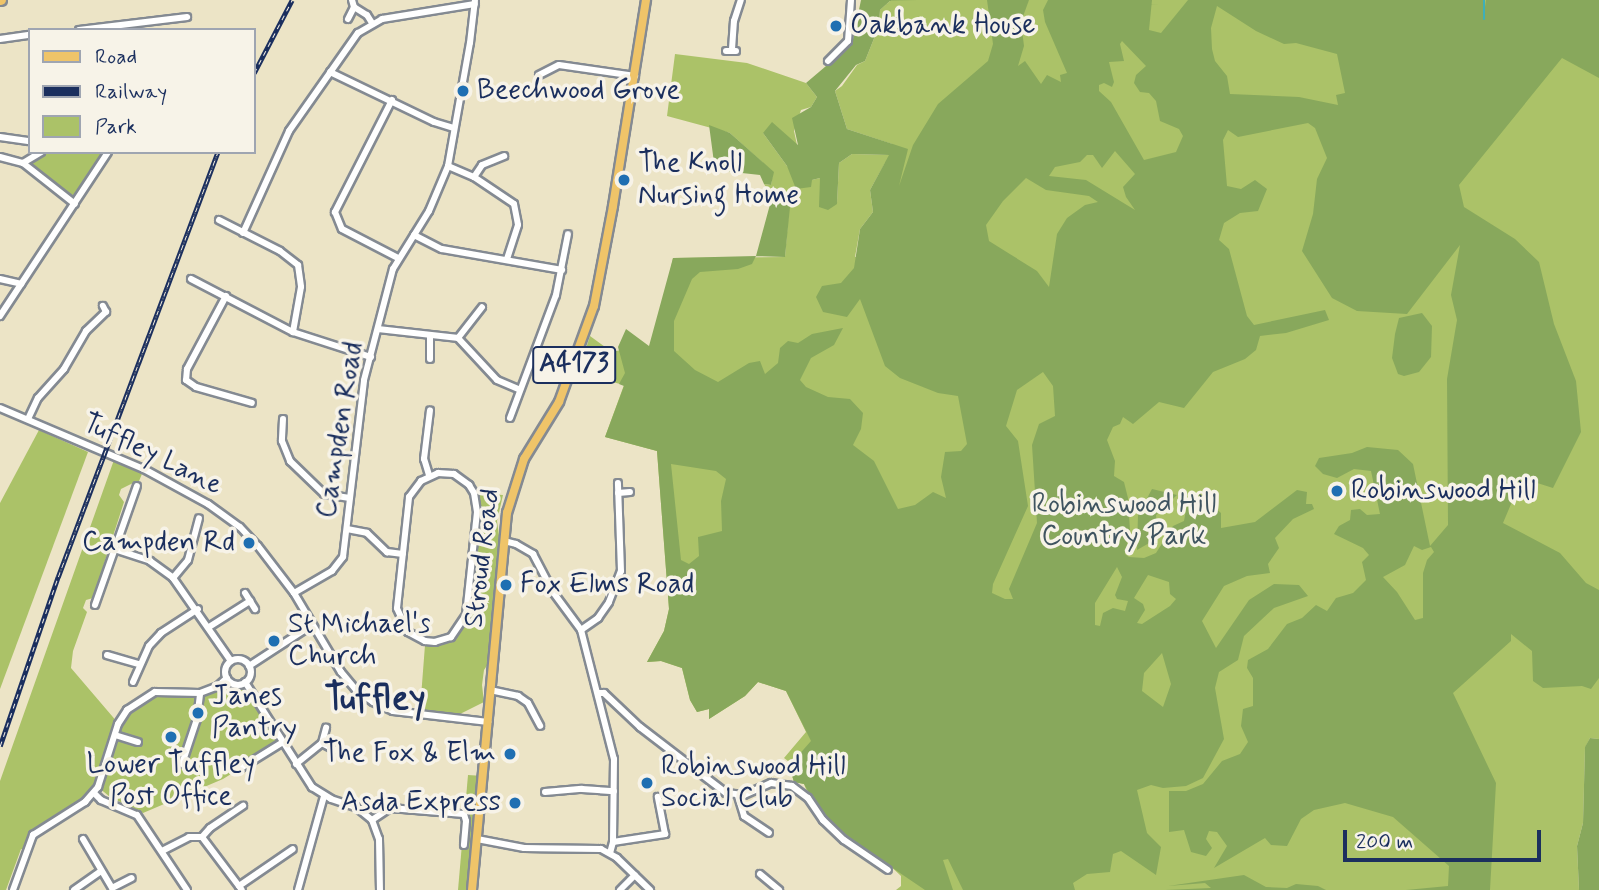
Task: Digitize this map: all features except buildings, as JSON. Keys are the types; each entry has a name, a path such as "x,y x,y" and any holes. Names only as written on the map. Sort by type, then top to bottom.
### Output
{"main road":[{"name":"Stroud Road","path":"472,890 507,513 524,459 559,402 594,306 646,0"}],"street":[{"path":"731,50 734,21 741,0"},
{"path":"828,61 848,41 851,0"},
{"path":"243,233 289,131 358,33 372,23 391,17 475,2"},
{"name":"Campden Road","path":"295,593 337,566 343,557 364,380 389,281 401,255 429,211 448,166 475,2"},
{"path":"348,19 353,4 367,15 372,23"},
{"path":"97,28 187,17"},
{"path":"0,38 28,35"},
{"path":"544,75 559,65 635,76"},
{"path":"330,72 434,122 454,128"},
{"path":"392,100 335,212 342,229 401,255"},
{"path":"0,137 28,141"},
{"path":"23,163 38,154"},
{"path":"0,316 107,154"},
{"path":"0,157 23,163 75,204"},
{"path":"474,177 482,165 503,157"},
{"path":"448,166 474,177 514,205 518,225 507,259"},
{"path":"219,220 280,251 298,265 301,287 293,332"},
{"path":"510,418 556,295 568,234"},
{"path":"414,235 442,249 562,270"},
{"path":"556,243 566,245"},
{"path":"0,279 21,284"},
{"path":"191,279 293,332 371,357"},
{"path":"226,296 187,369 186,380 196,387 252,403"},
{"path":"458,338 482,307"},
{"path":"28,419 38,398 64,369 86,331 107,311"},
{"path":"378,329 458,338 497,380 520,390"},
{"path":"430,335 430,359"},
{"name":"Tuffley Lane","path":"0,408 144,469 208,504 258,545 295,593 341,673 373,702 393,711 488,722"},
{"path":"429,475 424,459 430,410"},
{"path":"283,419 282,440 290,461 324,494 351,498"},
{"path":"446,473 463,479 477,501 466,615 451,637 425,641 402,626 397,608 403,554 410,497 414,488 429,475 446,473"},
{"path":"581,630 598,618 609,602 621,570 618,484"},
{"path":"95,605 137,486"},
{"path":"123,492 134,496"},
{"path":"618,493 631,492"},
{"path":"173,578 188,560 199,518"},
{"path":"347,529 367,533 387,552 403,554"},
{"path":"504,541 534,554 552,592 581,630 614,759 613,842 610,853"},
{"path":"114,549 150,561 173,578 198,609 231,661"},
{"path":"245,593 255,609"},
{"path":"209,627 250,601"},
{"path":"133,682 149,646 161,633 198,609"},
{"path":"250,666 312,625"},
{"path":"107,655 139,664"},
{"path":"241,659 250,666 251,674 245,682 236,684 227,678 226,668 231,661 241,659"},
{"path":"13,890 33,835 94,793 105,772 115,736 127,710 146,695 167,690 200,693 218,686 227,678"},
{"path":"245,682 312,787 324,796 356,807 372,820 379,839 380,890"},
{"path":"490,690 518,696 528,702 540,722"},
{"path":"598,692 604,693 704,778 726,793 738,796 771,783 792,786 808,798 823,820 844,840 888,870"},
{"path":"182,764 197,719 200,693"},
{"path":"296,764 323,743 326,728"},
{"path":"115,736 138,743"},
{"path":"241,768 283,743"},
{"path":"323,743 335,750"},
{"path":"545,792 582,789 614,791"},
{"path":"94,793 101,800 137,815 187,890"},
{"path":"298,890 324,796"},
{"path":"738,796 744,816 769,833"},
{"path":"613,842 664,834 658,797"},
{"path":"231,803 236,810"},
{"path":"162,851 189,837 202,837 243,806"},
{"path":"372,820 390,808 464,814 464,845"},
{"path":"202,837 240,888 293,849"},
{"path":"83,839 112,888 132,878"},
{"path":"477,839 524,848 591,848 610,853 650,890"},
{"path":"74,890 101,871"},
{"path":"761,874 779,890"},
{"path":"620,890 635,875"}],"green space":[{"name":"Robinswood Hill Country Park","path":"861,0 891,0 880,10 879,26 865,61 856,65 835,91 847,129 908,149 899,186 913,145 938,104 988,61 993,44 987,0 1029,0 1021,22 1024,46 1018,66 1025,61 1041,84 1047,75 1061,82 1060,75 1067,73 1045,22 1043,10 1048,0 1152,0 1149,30 1161,33 1188,0 1484,0 1484,14 1486,0 1599,0 1599,78 1562,58 1459,185 1464,207 1515,239 1539,262 1554,324 1576,381 1581,432 1553,488 1522,478 1503,523 1560,553 1586,583 1599,590 1599,678 1591,689 1582,686 1543,688 1533,681 1532,651 1511,634 1511,641 1453,693 1496,783 1490,890 1406,890 1448,886 1449,866 1393,817 1345,803 1314,810 1301,819 1287,846 1271,845 1265,838 1214,868 1227,846 1217,832 1209,831 1206,839 1212,848 1206,856 1191,852 1184,830 1169,832 1169,791 1186,791 1203,784 1222,761 1240,754 1248,742 1241,726 1243,709 1253,706 1253,678 1247,668 1248,660 1268,649 1287,624 1302,618 1316,605 1327,611 1336,598 1353,593 1366,580 1362,562 1369,555 1363,548 1334,534 1339,526 1350,520 1351,510 1360,509 1367,515 1380,514 1371,471 1354,469 1337,478 1323,474 1315,466 1319,458 1352,453 1367,447 1398,450 1413,464 1430,546 1448,525 1447,379 1457,320 1451,295 1460,245 1407,314 1357,311 1332,298 1302,251 1313,214 1317,179 1327,158 1315,128 1308,123 1238,137 1228,130 1223,140 1227,186 1241,189 1255,180 1267,189 1258,211 1240,213 1224,223 1219,240 1229,249 1247,316 1254,325 1325,310 1329,320 1286,333 1260,336 1256,350 1245,359 1213,372 1184,408 1159,402 1133,424 1123,417 1120,424 1113,427 1107,440 1115,461 1114,476 1124,482 1128,498 1130,531 1125,554 1129,557 1144,558 1156,553 1173,526 1184,521 1188,499 1208,502 1221,513 1221,528 1255,522 1297,490 1307,492 1306,504 1312,504 1314,509 1293,519 1275,538 1279,548 1268,564 1270,573 1247,576 1224,586 1202,621 1216,648 1249,600 1274,584 1299,585 1308,596 1274,608 1244,636 1238,660 1219,672 1215,688 1224,739 1203,778 1186,786 1163,788 1151,785 1137,790 1147,833 1161,847 1156,875 1121,851 1113,854 1110,872 1087,874 1073,883 1075,890 963,890 948,859 943,860 953,890 925,890 844,835 821,814 804,784 794,782 789,766 811,741 786,691 758,682 745,696 709,719 709,709 697,712 690,700 682,668 661,661 647,662 664,631 669,609 657,451 605,437 624,386 619,384 625,373 618,347 626,329 649,346 673,258 756,256 752,264 738,269 700,272 692,279 674,321 674,351 695,370 718,382 749,363 760,361 765,374 778,363 780,348 788,341 798,343 812,334 843,328 834,345 811,358 800,380 806,387 828,397 850,399 863,413 861,429 853,445 874,461 898,509 915,505 933,492 946,498 941,477 945,452 961,451 967,444 958,396 938,393 900,378 885,366 860,299 847,317 823,312 816,297 822,286 841,283 854,268 860,229 873,212 870,190 889,155 852,154 839,163 837,204 828,210 819,207 820,178 812,180 811,187 796,189 787,166 763,133 772,122 798,145 792,118 811,107 817,97 806,83 852,44","holes":["1217,6 1256,31 1284,44 1296,43 1337,54 1345,93 1336,95 1338,105 1299,97 1230,94 1227,76 1215,61 1211,28","1122,41 1146,66 1136,75 1134,83 1140,92 1149,93 1156,101 1160,121 1179,129 1183,136 1176,152 1144,160 1111,102 1099,91 1099,85 1104,83 1112,87 1114,82 1109,62 1124,61 1120,44","1115,151 1135,174 1123,187 1135,210 1086,180 1049,176 1055,167 1080,162 1087,155 1093,155 1102,168","1026,178 1046,190 1089,196 1098,202 1085,205 1067,218 1057,234 1049,287 1037,271 989,241 986,225 1003,201","1043,372 1053,386 1055,416 1039,424 1032,445 1037,523 1009,589 1013,599 1005,599 992,593 993,584 1028,506 1018,441 1006,426 1017,390","671,464 716,471 726,479 721,501 722,531 698,537 699,556 689,564 681,560","1414,546 1422,550 1431,547 1434,552 1427,560 1423,573 1423,618 1415,620 1397,592 1383,577 1405,565","1117,567 1122,577 1115,595 1117,599 1128,601 1125,611 1113,608 1103,613 1100,626 1095,625 1095,603","1148,575 1169,582 1170,594 1176,599 1142,624 1137,623 1145,610 1143,604 1134,598","1162,653 1171,684 1163,707 1142,691 1144,673"]},
{"name":"Robinswood Hill Country Park","path":"891,0 1599,0 1599,739 1590,738 1585,748 1583,823 1577,846 1579,890 896,890 901,886 901,876 884,860 844,835 809,797 804,784 794,782 788,761 784,758 806,732 786,691 758,682 745,696 709,719 709,709 697,712 690,700 682,668 661,661 647,662 664,631 669,609 657,451 605,437 624,385 578,373 590,336 612,352 638,346 654,350 673,258 785,257 790,197 772,197 764,184 771,185 773,172 730,133 667,116 675,54 747,63 806,83 817,97 811,107 801,110 794,131 797,145 763,133 787,166 812,180 820,178 821,184 837,203 839,163 852,154 889,155 892,144 847,129 835,91 842,86 857,65 865,61 879,26 880,10","holes":["885,163 868,256 855,257 860,229 873,212 870,190"]},
{"path":"709,125 730,133 774,172 771,185 764,184 760,175 715,170"},
{"path":"42,154 104,154 78,193 73,195 68,194 32,165 33,158"},
{"path":"772,197 791,197 785,257 756,256"},
{"path":"1422,313 1432,326 1431,357 1419,372 1404,376 1398,374 1392,358 1399,318"},
{"path":"39,430 88,452 0,689 0,503"},
{"path":"115,457 144,469 137,486 133,483 121,489 119,495 124,502 93,598 86,600 83,608 87,612 73,651 71,668 118,723 127,710 147,695 200,693 227,678 236,684 245,682 283,742 223,779 143,813 110,797 98,787 41,828 25,850 21,849 6,890 0,890 0,781"},
{"path":"1152,489 1177,495 1156,515 1158,538 1137,550 1138,515"},
{"path":"474,493 503,495 497,521 499,535 488,664 484,670 482,685 484,702 458,715 420,710 425,645 442,641 464,623 477,512"},
{"path":"1590,738 1599,739 1599,890 1579,890 1577,846 1583,823 1585,747"},
{"path":"468,775 483,776 472,890 458,890"},
{"path":"1244,875 1266,887 1287,888 1296,884 1318,886 1326,890 1165,890 1211,888 1205,883 1168,886"}],"waterway":[{"path":"1484,0 1484,19"}],"railway":[{"path":"256,69 292,0"},
{"path":"0,746 58,577 217,154"}],"place":[{"name":"Oakbank House","path":"836,26"},
{"name":"Beechwood Grove","path":"463,91"},
{"name":"The Knoll Nursing Home","path":"624,180"},
{"name":"Robinswood Hill","path":"1337,491"},
{"name":"Campden Rd","path":"249,543"},
{"name":"Fox Elms Road","path":"506,585"},
{"name":"St Michael's Church","path":"274,641"},
{"name":"Janes Pantry","path":"198,713"},
{"name":"Lower Tuffley Post Office","path":"171,737"},
{"name":"The Fox & Elm","path":"510,754"},
{"name":"Robinswood Hill Social Club","path":"647,783"},
{"name":"Asda Express","path":"515,803"}],"district":[{"name":"Tuffley","path":"375,699"}]}
